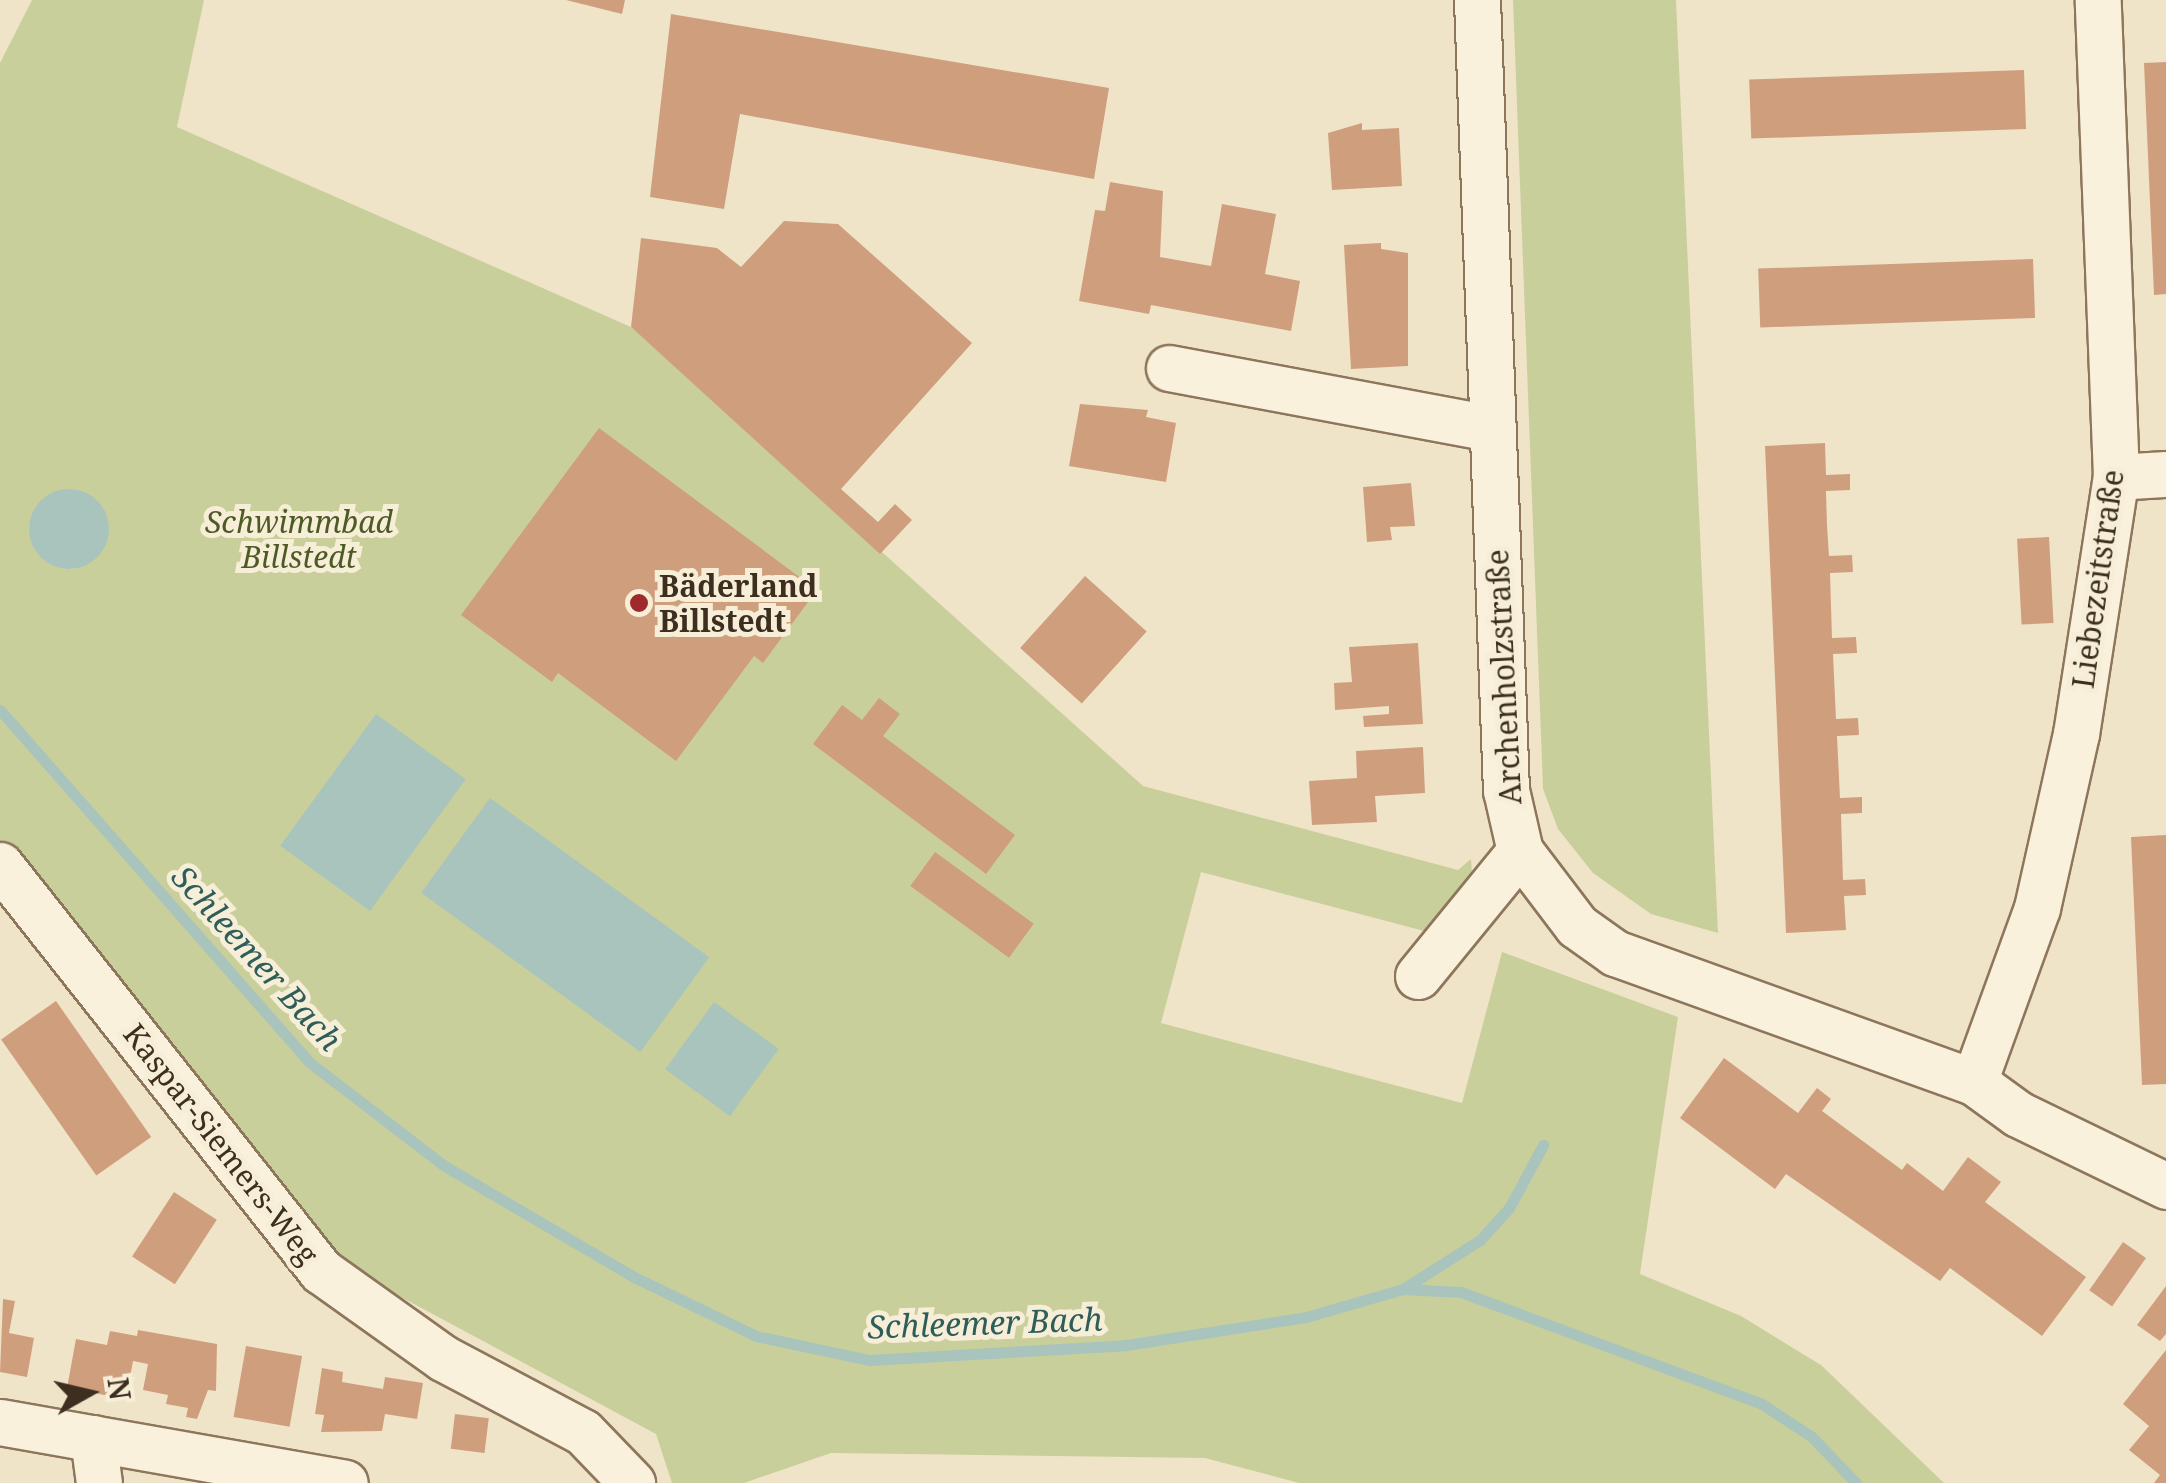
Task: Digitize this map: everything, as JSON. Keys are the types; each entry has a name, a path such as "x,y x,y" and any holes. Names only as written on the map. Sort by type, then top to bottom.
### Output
{"street":[{"name":"Archenholzstraße","path":"1477,0 1506,790 1520,851 1576,926 1615,954 1974,1082 2018,1114 2166,1186"},
{"name":"Liebezeitstraße","path":"1974,1082 2036,908 2076,734 2116,477 2098,0"},
{"path":"1169,368 1491,428"},
{"path":"2116,477 2166,474"},
{"path":"1418,976 1520,851"},
{"name":"Kaspar-Siemers-Weg","path":"0,865 321,1272 444,1358 583,1432 622,1482"},
{"path":"0,1422 345,1483"},
{"path":"92,1438 99,1483"}],"green space":[{"name":"Schwimmbad Billstedt","path":"32,0 204,0 177,127 631,327 1143,786 1458,870 1471,859 1477,945 1201,872 1161,1023 1462,1103 1502,952 1678,1017 1640,1274 1741,1316 1821,1365 1944,1483 1299,1483 1205,1458 831,1453 744,1483 672,1483 656,1434 345,1267 0,846 0,63","holes":["70,489 93,497 84,566 71,569 45,561 29,528 37,505"]},
{"path":"1513,0 1676,0 1718,933 1651,914 1593,873 1558,829 1543,789"}],"water":[{"path":"69,489 84,492 97,501 106,514 106,544 97,557 84,566 69,569 54,566 41,557 32,544 29,529 32,514 41,501 54,492"},
{"path":"376,714 466,779 370,911 280,846"},
{"path":"490,798 709,957 640,1052 421,893"},
{"path":"714,1002 779,1049 730,1116 665,1069"}],"building":[{"path":"566,0 625,0 622,14"},
{"path":"671,14 1109,88 1094,179 740,114 724,209 650,197"},
{"path":"2166,62 2166,294 2154,295 2144,63"},
{"path":"2024,70 2026,129 1751,139 1749,80"},
{"path":"1362,123 1362,130 1399,128 1402,186 1332,190 1328,133"},
{"path":"1110,182 1163,191 1160,257 1211,266 1222,204 1276,214 1265,274 1300,281 1291,331 1151,305 1149,314 1079,301 1095,210 1105,211"},
{"path":"784,221 838,224 972,343 841,489 878,522 895,504 912,520 880,554 631,327 641,238 717,248 741,267"},
{"path":"1381,243 1381,249 1408,253 1408,366 1351,369 1344,245"},
{"path":"2033,259 2035,318 1760,328 1758,269"},
{"path":"1080,404 1148,410 1146,417 1176,423 1166,482 1069,466"},
{"name":"Bäderland Billstedt","path":"599,428 817,590 763,663 754,656 676,761 558,673 552,682 461,615"},
{"path":"1825,443 1826,475 1850,474 1850,490 1826,491 1827,525 1829,556 1852,555 1853,572 1830,573 1832,638 1856,637 1857,653 1833,654 1836,719 1858,718 1859,735 1837,736 1840,798 1862,797 1862,813 1841,814 1843,880 1865,879 1866,895 1844,896 1846,930 1786,933 1765,446"},
{"path":"1411,483 1415,526 1390,527 1392,540 1367,542 1363,487"},
{"path":"2049,537 2054,623 2022,625 2017,539"},
{"path":"1085,576 1147,632 1082,704 1020,648"},
{"path":"1418,643 1423,724 1364,727 1363,716 1389,714 1389,706 1335,710 1334,683 1352,682 1349,647"},
{"path":"879,698 900,714 883,736 1015,835 986,874 813,744 842,705 862,720"},
{"path":"1423,747 1425,793 1375,796 1377,822 1312,825 1309,781 1357,778 1356,751"},
{"path":"2166,835 2166,1084 2142,1085 2131,837"},
{"path":"935,852 1034,924 1009,958 910,886"},
{"path":"56,1001 151,1137 96,1175 1,1039"},
{"path":"1724,1058 1798,1113 1817,1088 1831,1099 1822,1111 1902,1170 1907,1163 1943,1191 1968,1157 2001,1182 1985,1202 2086,1277 2042,1336 1950,1268 1940,1281 1786,1174 1775,1189 1680,1118"},
{"path":"174,1192 217,1220 175,1284 132,1257"},
{"path":"2123,1242 2146,1258 2112,1306 2089,1290"},
{"path":"2166,1286 2166,1334 2160,1341 2137,1325"},
{"path":"3,1299 15,1301 9,1333 34,1338 27,1377 0,1372"},
{"path":"138,1330 217,1344 216,1391 208,1390 197,1419 186,1417 188,1408 166,1404 168,1395 143,1390 148,1364 133,1361 126,1399 67,1388 76,1339 107,1345 110,1331 137,1336"},
{"path":"246,1346 302,1356 290,1427 233,1417"},
{"path":"2166,1350 2166,1483 2154,1483 2160,1475 2129,1450 2149,1426 2123,1404"},
{"path":"322,1368 343,1372 342,1382 383,1389 385,1377 423,1383 417,1419 385,1414 382,1431 321,1432 324,1415 315,1414"},
{"path":"455,1414 489,1418 484,1453 451,1449"}],"waterway":[{"name":"Schleemer Bach","path":"0,710 309,1062 443,1165 632,1276 756,1336 869,1360 1126,1345 1306,1317 1403,1289 1461,1292 1762,1404 1812,1437 1856,1483"},
{"path":"1403,1289 1480,1240 1509,1208 1543,1145"}],"place":[{"name":"Bäderland Billstedt","path":"639,603"}]}
